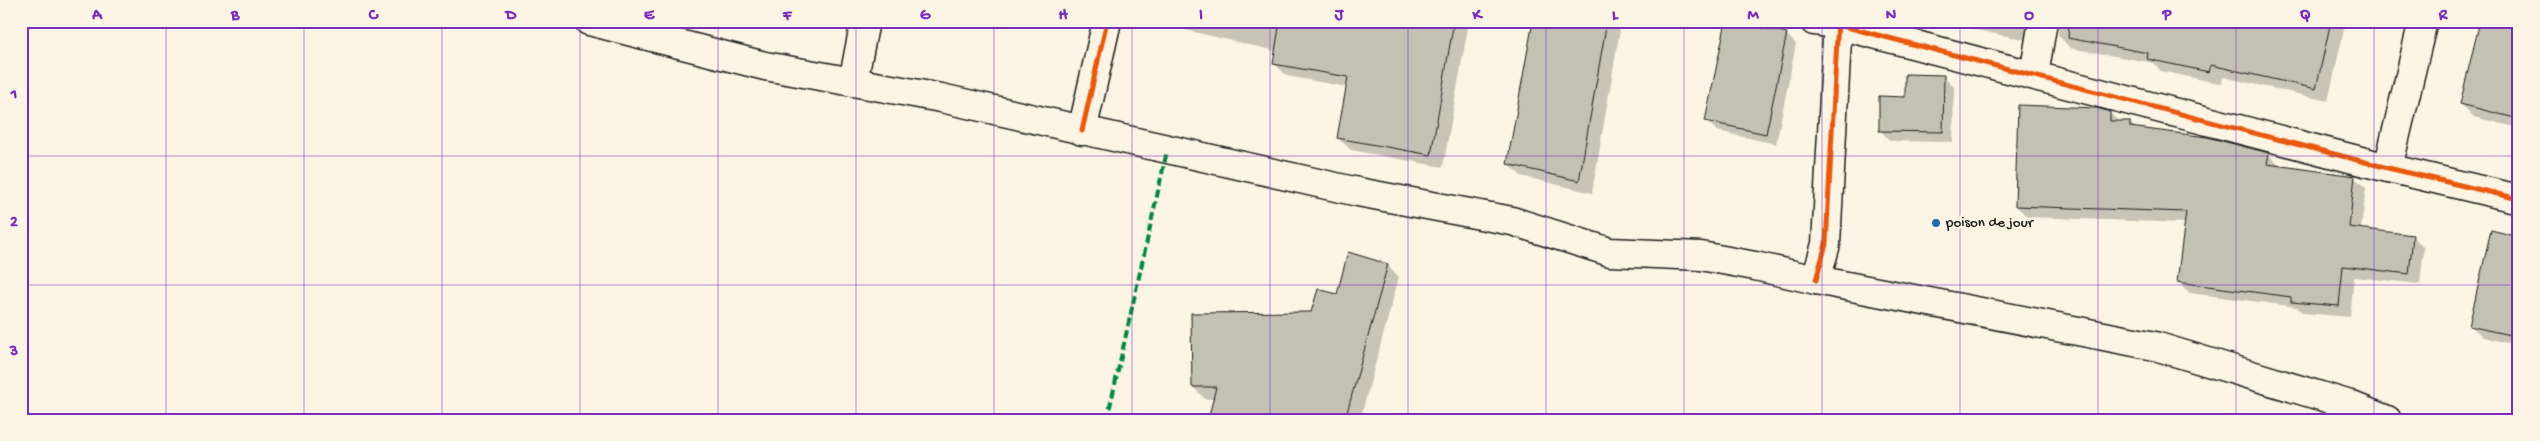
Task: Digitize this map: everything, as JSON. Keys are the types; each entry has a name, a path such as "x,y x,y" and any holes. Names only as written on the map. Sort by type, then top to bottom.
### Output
{"main road":[{"path":"589,21 764,66 941,98 1358,192 1512,221 1610,252 1701,256 2155,346 2348,404 2387,420"},
{"path":"853,82 866,21"},
{"path":"1082,131 1107,21"},
{"path":"2034,75 2043,21"},
{"path":"2388,168 2423,21"},
{"path":"1816,280 1826,244 1830,22 2388,168 2519,199"}],"building":[{"path":"1280,21 1454,21 1431,155 1337,138 1348,77 1273,64"},
{"path":"1533,21 1607,21 1579,181 1507,164"},
{"path":"1726,21 1787,33 1766,134 1705,121"},
{"path":"2069,21 2331,21 2316,89 2211,65 2209,72 2147,59 2148,53 2068,38"},
{"path":"2480,21 2519,21 2519,119 2460,104"},
{"path":"1905,74 1944,75 1943,132 1879,131 1879,96 1905,97"},
{"path":"2018,105 2097,108 2110,112 2110,121 2130,121 2130,127 2207,137 2269,153 2267,164 2355,176 2349,227 2413,235 2409,274 2343,266 2339,306 2291,302 2291,297 2177,282 2186,212 2015,206"},
{"path":"2491,230 2519,237 2519,337 2469,326"},
{"path":"1348,252 1388,264 1345,420 1208,420 1216,387 1192,387 1191,313 1311,312 1318,289 1337,294"}],"marked path":[{"path":"1107,420 1167,151"}],"cycle path":[{"path":"1082,131 1107,21"},
{"path":"1814,21 1839,25 2388,168 2519,199"},
{"path":"1816,280 1826,244 1838,21"}],"place":[{"name":"poison de jour","path":"1936,223"}]}
